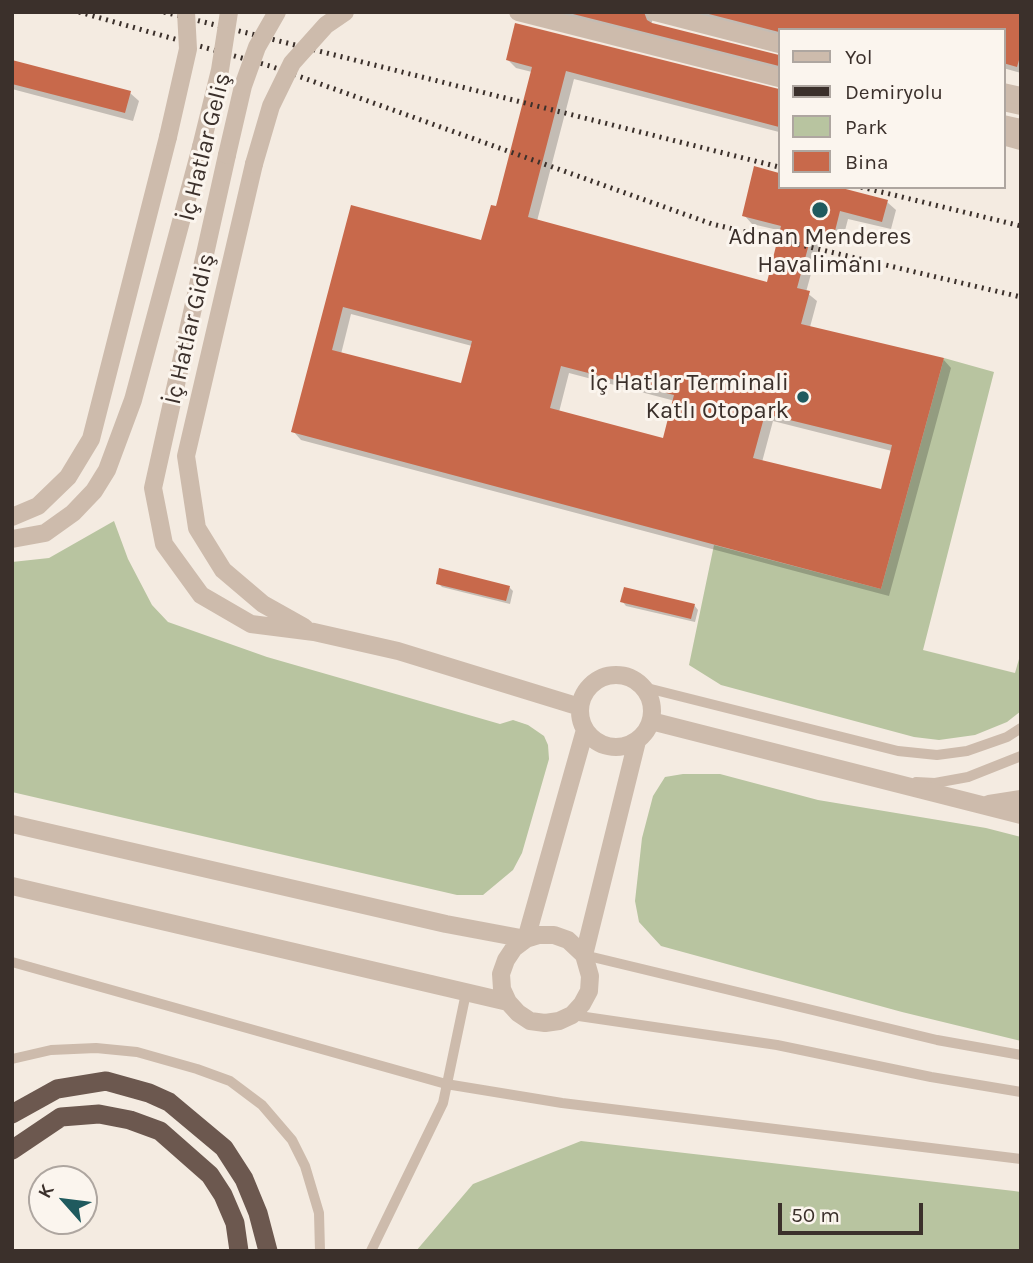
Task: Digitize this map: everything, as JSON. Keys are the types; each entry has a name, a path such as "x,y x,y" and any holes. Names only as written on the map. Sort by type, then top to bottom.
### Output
{"highway":[{"path":"12,1114 57,1089 106,1081 149,1093 169,1102 225,1147 244,1179 258,1213 268,1251"},
{"path":"12,1150 61,1117 99,1114 130,1120 160,1132 210,1175 223,1195 235,1223 239,1251"}],"street":[{"path":"12,517 38,506 68,477 91,439 188,48 186,12"},
{"path":"12,539 46,533 73,513 94,491 107,470 133,400 201,147 220,71 229,12"},
{"name":"İç Hatlar Geliş","path":"277,12 257,47 243,86 153,488 164,544 201,595 251,624 314,632"},
{"name":"İç Hatlar Gidiş","path":"314,632 263,604 223,570 197,528 186,456 254,164 271,106 292,63 326,25 345,12"},
{"path":"518,12 778,78"},
{"path":"559,12 778,67"},
{"path":"655,12 778,44"},
{"path":"694,12 778,34"},
{"path":"314,632 398,651 580,707"},
{"path":"623,675 643,687 650,698 651,721 637,741 614,748 593,739 585,730 580,719 583,695 600,678 623,675"},
{"path":"651,721 1021,815"},
{"path":"526,939 585,730"},
{"path":"584,954 568,940 554,935 526,939 514,948 501,974 502,989 508,1002 530,1021 559,1021 582,1004 589,991 590,976 584,954 637,741"},
{"path":"978,805 1021,799"},
{"path":"12,824 432,921 526,939"},
{"path":"12,886 508,1002"}],"lane":[{"path":"1005,99 1021,87"},
{"path":"643,687 898,751 937,755 967,751 1007,737 1021,728"},
{"path":"885,781 935,783 968,777 1021,756"},
{"path":"584,954 937,1040 1021,1055"},
{"path":"12,962 446,1084 562,1103 1021,1159"},
{"path":"371,1251 443,1102 466,993"},
{"path":"572,1014 777,1045 931,1077 1021,1092"},
{"path":"12,1059 51,1050 96,1048 136,1052 197,1069 230,1082 262,1105 292,1140 304,1166 319,1213 320,1251"}],"green space":[{"path":"944,358 994,372 923,650 1015,673 1021,652 1021,711 1007,722 975,735 939,740 914,737 721,685 689,665 714,545 881,589"},
{"path":"114,521 128,559 152,605 168,622 267,657 500,724 513,720 528,725 544,736 549,759 522,853 513,870 483,895 457,895 12,792 12,562 49,558"},
{"path":"720,774 818,800 986,828 1021,837 1021,1041 902,1012 661,946 639,922 635,901 642,838 653,796 665,777"},
{"path":"581,1141 1021,1192 1021,1251 416,1251 473,1184"}],"building":[{"path":"565,12 644,12 647,20 652,23 778,55 778,66"},
{"path":"701,12 1021,12 1021,53 1017,67 1005,64 1005,28 778,28 778,32"},
{"name":"İç Hatlar Terminali Katlı Otopark","path":"515,23 778,89 778,127 566,71 528,217 767,282 781,226 742,216 754,166 778,173 778,189 846,189 888,200 882,222 840,211 833,239 812,233 797,288 810,291 801,324 944,358 881,589 291,432 351,205 481,240 491,205 496,206 532,67 506,60","holes":["343,307 472,341 461,383 332,350","561,366 674,395 663,438 550,408","765,414 892,445 881,489 753,458"]},
{"path":"12,60 131,91 125,113 12,84"},
{"path":"439,568 510,586 506,601 436,584"},
{"path":"624,587 695,604 691,619 620,602"}],"railway":[{"path":"79,12 270,66 712,224 1021,297"},
{"path":"164,12 778,167"},
{"path":"869,189 1021,226"}],"place":[{"name":"Adnan Menderes Havalimanı","path":"820,210"},
{"name":"İç Hatlar Terminali Katlı Otopark","path":"803,397"}]}
